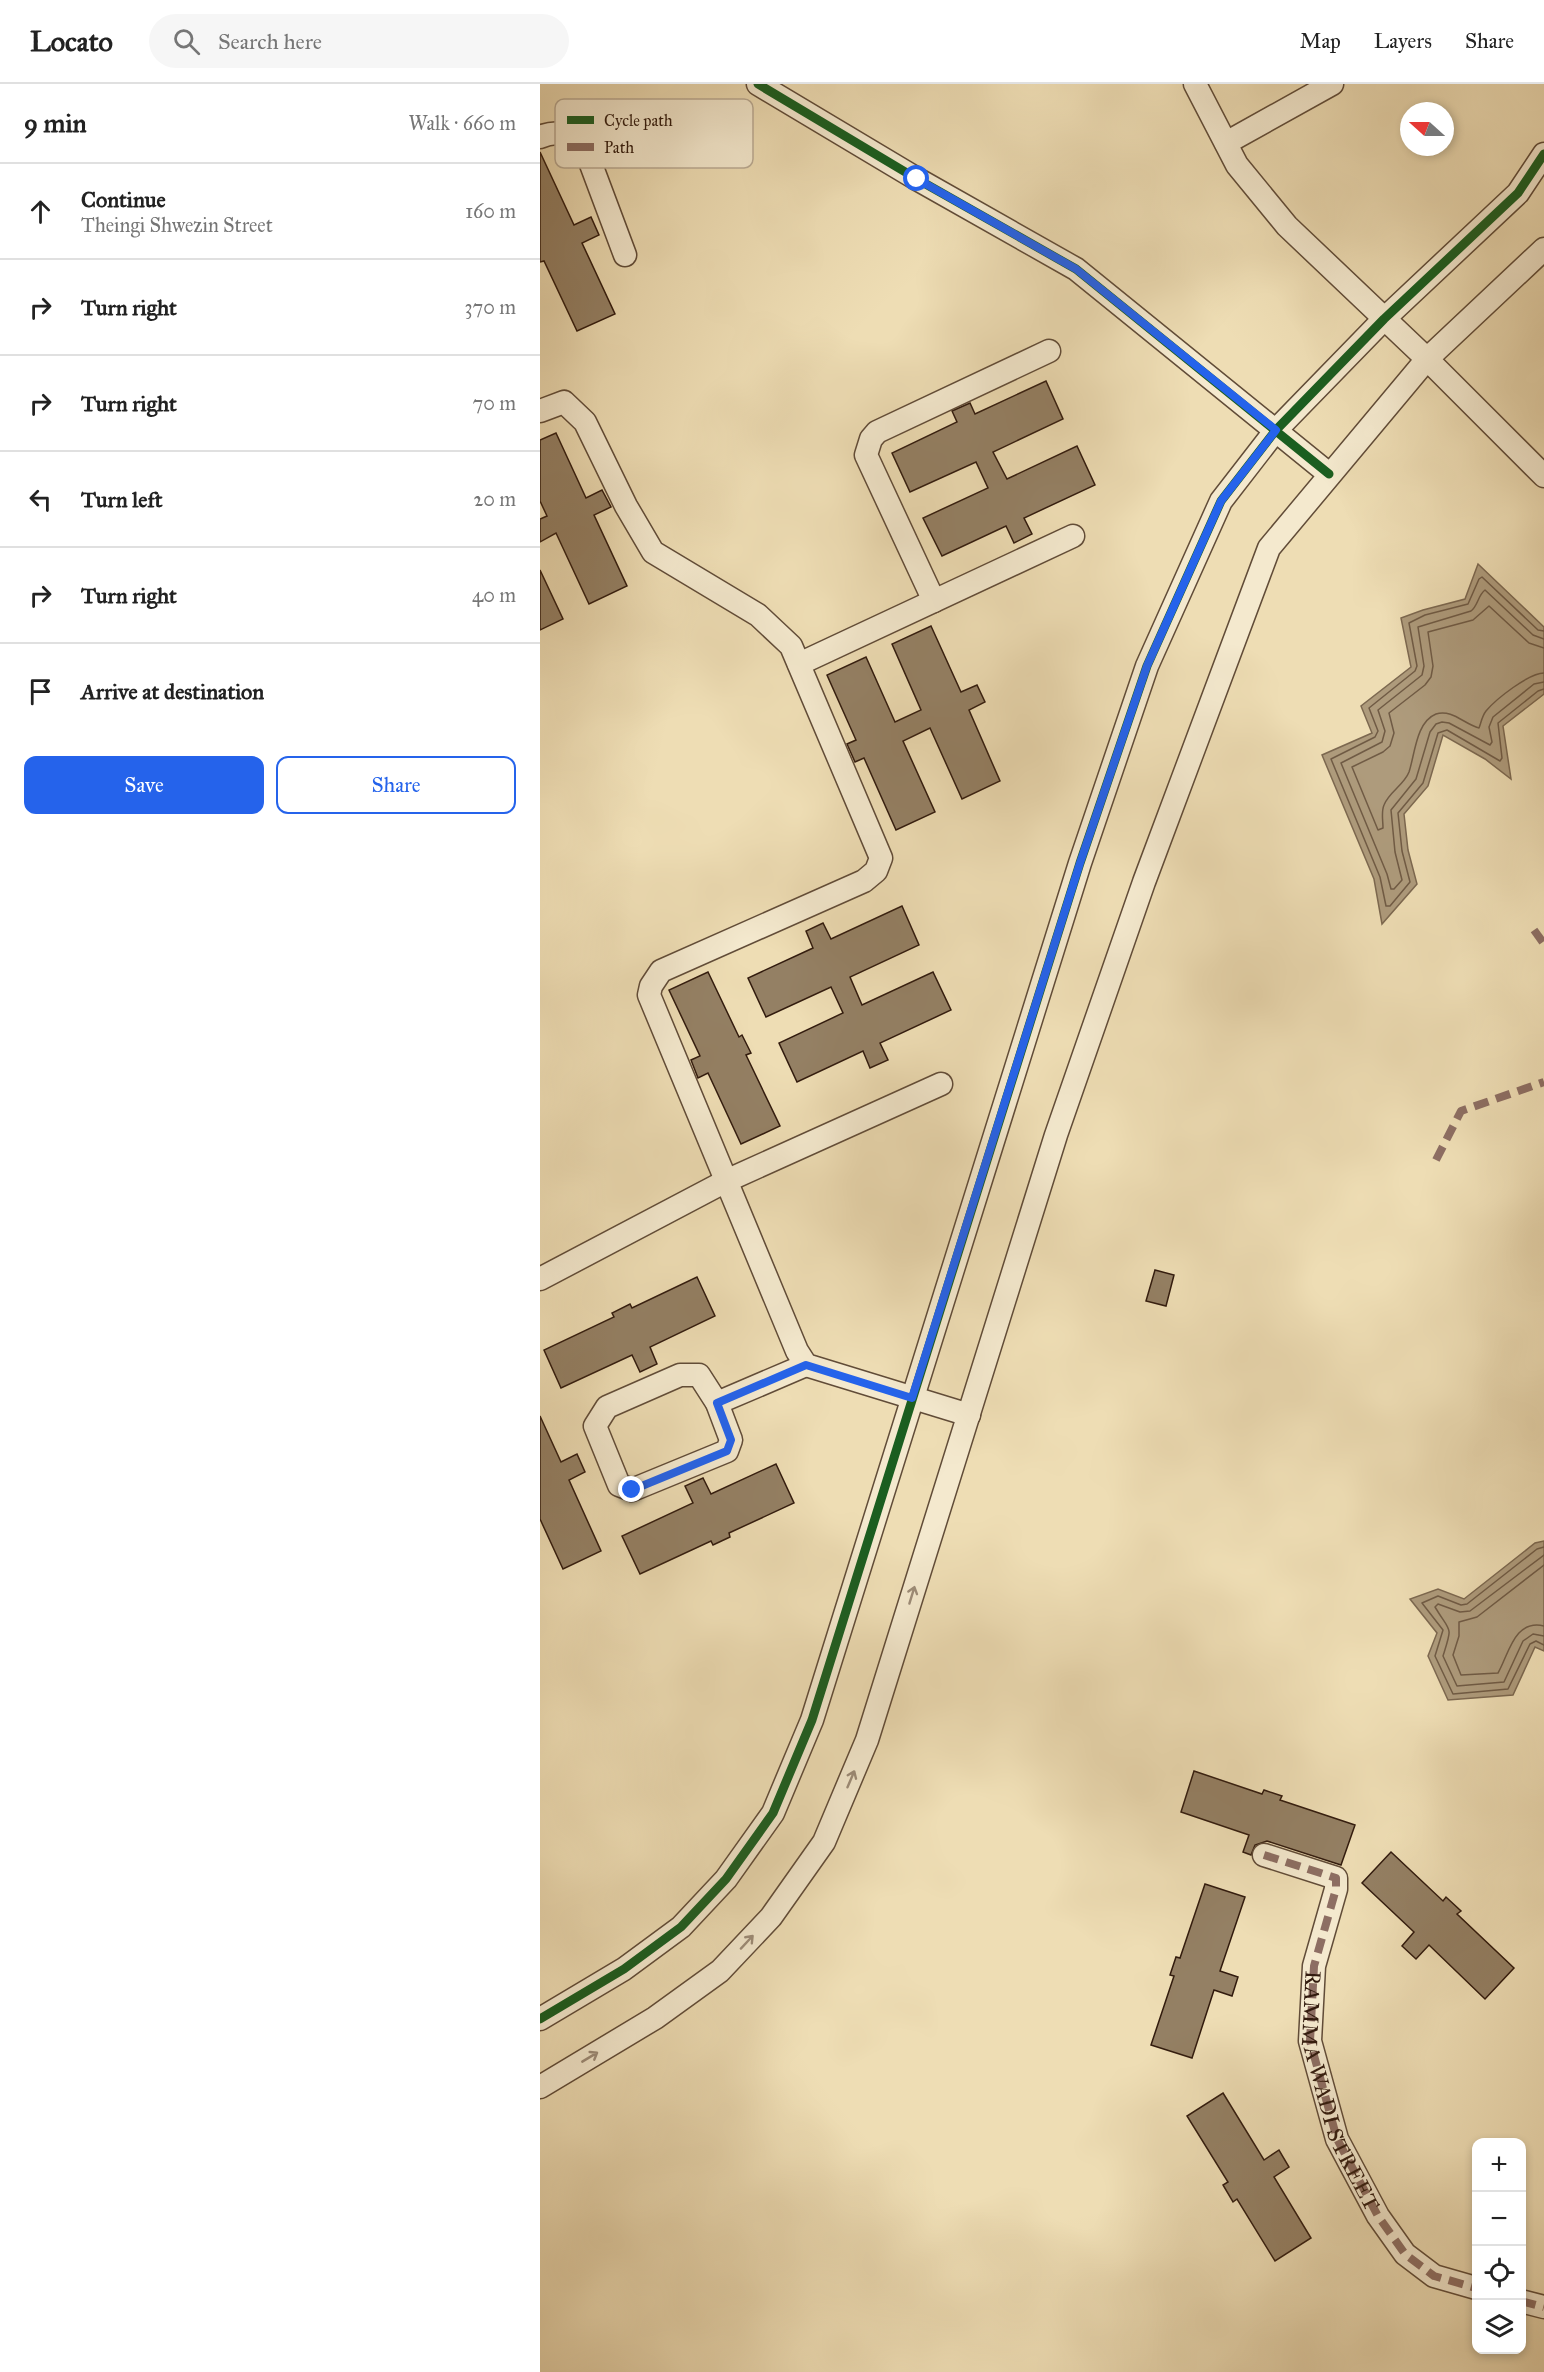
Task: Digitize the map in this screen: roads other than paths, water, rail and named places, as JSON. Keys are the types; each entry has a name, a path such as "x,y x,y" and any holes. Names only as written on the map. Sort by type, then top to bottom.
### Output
{"street":[{"path":"758,84 917,179 1076,269 1329,474"},
{"path":"1195,84 1237,165 1287,226 1427,359 1544,476"},
{"path":"1226,144 1332,84"},
{"path":"540,137 551,132 555,133"},
{"path":"540,2019 624,1969 681,1927 726,1879 773,1813 812,1720 1080,863 1147,666 1221,501 1276,430 1384,319 1518,193 1544,154"},
{"path":"592,168 625,255"},
{"path":"540,2087 656,2018 720,1971 771,1917 824,1842 867,1740 1056,1135 1144,882 1269,548 1427,359 1544,249"},
{"path":"934,601 866,454 871,439 877,432 1049,351"},
{"path":"540,411 564,402 585,422 626,506 653,552 758,615 791,646 799,664 881,858 876,871 864,881 661,972 651,986 649,995 797,1351 806,1365 969,1415"},
{"path":"799,664 1073,536"},
{"path":"540,1279 726,1181 941,1084"},
{"path":"717,1403 806,1365"},
{"path":"680,1374 699,1375 717,1403 731,1440 727,1451 632,1490 619,1485 595,1426 607,1407 680,1374"},
{"name":"RAMMA WADI STREET","path":"1264,1855 1336,1878 1336,1889 1314,1966 1310,2041 1337,2139 1378,2216 1405,2254 1434,2276 1472,2287"},
{"path":"1526,2302 1544,2307"}],"water":[{"path":"1478,564 1544,627 1544,694 1503,726 1511,779 1485,759 1443,735 1428,786 1404,814 1408,850 1417,884 1382,924 1374,879 1322,755 1372,733 1361,706 1411,667 1401,618 1465,599"},
{"path":"1544,1541 1544,1651 1535,1647 1513,1695 1448,1700 1428,1656 1437,1633 1410,1599 1438,1589 1464,1599 1535,1543"}]}
